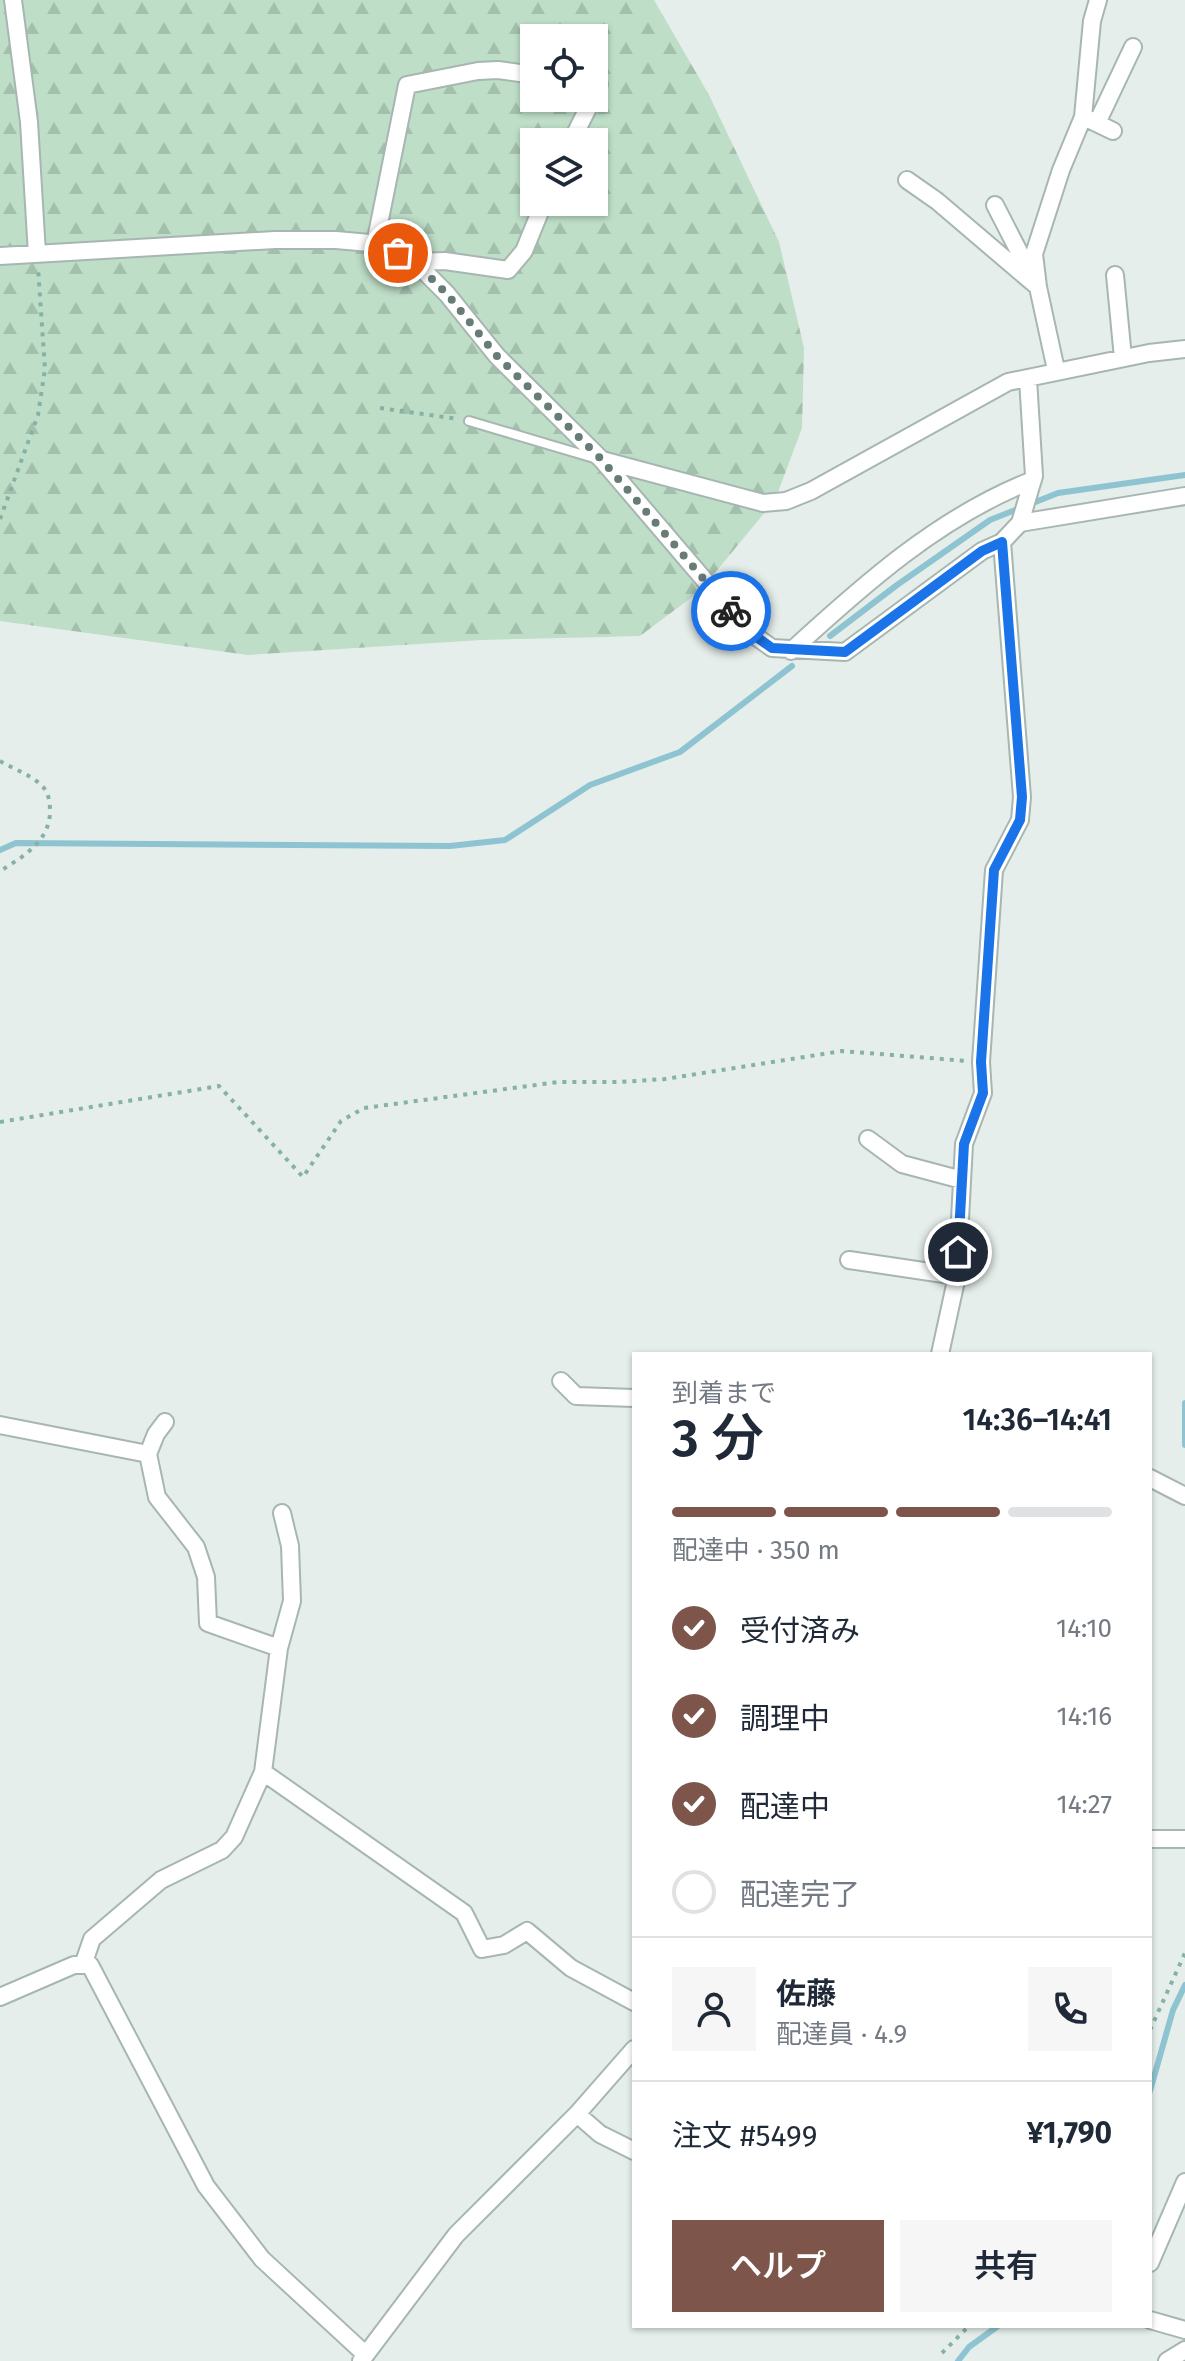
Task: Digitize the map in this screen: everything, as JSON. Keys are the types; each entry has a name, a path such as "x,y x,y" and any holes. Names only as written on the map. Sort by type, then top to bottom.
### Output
{"street":[{"path":"13,0 29,122 37,254"},
{"path":"1090,120 1092,21 1098,0"},
{"path":"1056,370 1034,254 1061,170 1133,47"},
{"path":"375,244 407,85 478,71 520,73"},
{"path":"1090,120 1113,131"},
{"path":"907,180 937,201 1038,287"},
{"path":"995,205 1038,287"},
{"path":"415,262 445,261 508,270 524,251 538,216"},
{"path":"0,256 275,240 381,244 415,262 447,294 497,356 602,460 748,631 772,648 791,651 845,652 982,551 1002,542 1020,522 1031,486 1028,379"},
{"path":"1115,275 1123,358"},
{"path":"602,460 763,503 786,501 811,491 1008,382 1056,370 1185,349"},
{"path":"791,651 868,581 973,508 1031,486"},
{"path":"1020,522 1185,496"},
{"path":"940,1352 957,1276 964,1144 983,1093 981,1062 994,870 1020,820 1022,797 1002,542"},
{"path":"868,1139 902,1164 962,1180"},
{"path":"849,1260 957,1276"},
{"path":"561,1381 576,1396 632,1398"},
{"path":"165,1422 148,1454 157,1497 196,1547 206,1577 208,1623 279,1648"},
{"path":"0,1425 148,1454"},
{"path":"1152,1479 1181,1494"},
{"path":"83,1965 92,1939 161,1880 222,1850 234,1837 263,1772 279,1648 292,1601 290,1546 282,1513"},
{"path":"263,1772 464,1913 482,1949 504,1945 527,1931 571,1968 632,2001"},
{"path":"1152,1839 1185,1839"},
{"path":"0,1997 74,1965 90,1965 206,2186 262,2259 363,2358 456,2235 577,2114 632,2051"},
{"path":"577,2114 600,2134 632,2150"},
{"path":"1152,2258 1185,2182"},
{"path":"1152,2321 1185,2330"},
{"path":"1167,2361 1185,2350"}],"lane":[{"path":"469,421 602,460"}],"path":[{"path":"0,519 38,415 45,369 37,254"},
{"path":"380,408 469,421"},
{"path":"0,761 40,784 50,798 50,822 40,841 0,871"},
{"path":"0,1122 219,1086 303,1177 341,1121 364,1108 558,1082 665,1079 842,1051 981,1062"},
{"path":"1152,2026 1185,1953"},
{"path":"942,2353 967,2328"}],"green space":[{"path":"0,0 654,0 709,95 779,242 804,348 802,428 775,500 700,591 640,636 481,640 248,655 0,621"}],"waterway":[{"path":"830,636 990,520 1058,493 1185,475"},
{"path":"0,850 16,843 450,846 505,840 590,785 680,752 792,666"},
{"path":"1185,1403 1185,1445"},
{"path":"1152,2084 1173,2010 1185,1985"},
{"path":"958,2361 969,2347 995,2328"}],"way so far":[{"path":"398,253 415,262 447,294 497,356 602,460 731,611"}],"route":[{"path":"731,611 748,631 772,648 845,652 982,551 1002,542 1022,797 1020,820 994,870 981,1062 983,1093 964,1144 958,1252"}]}
